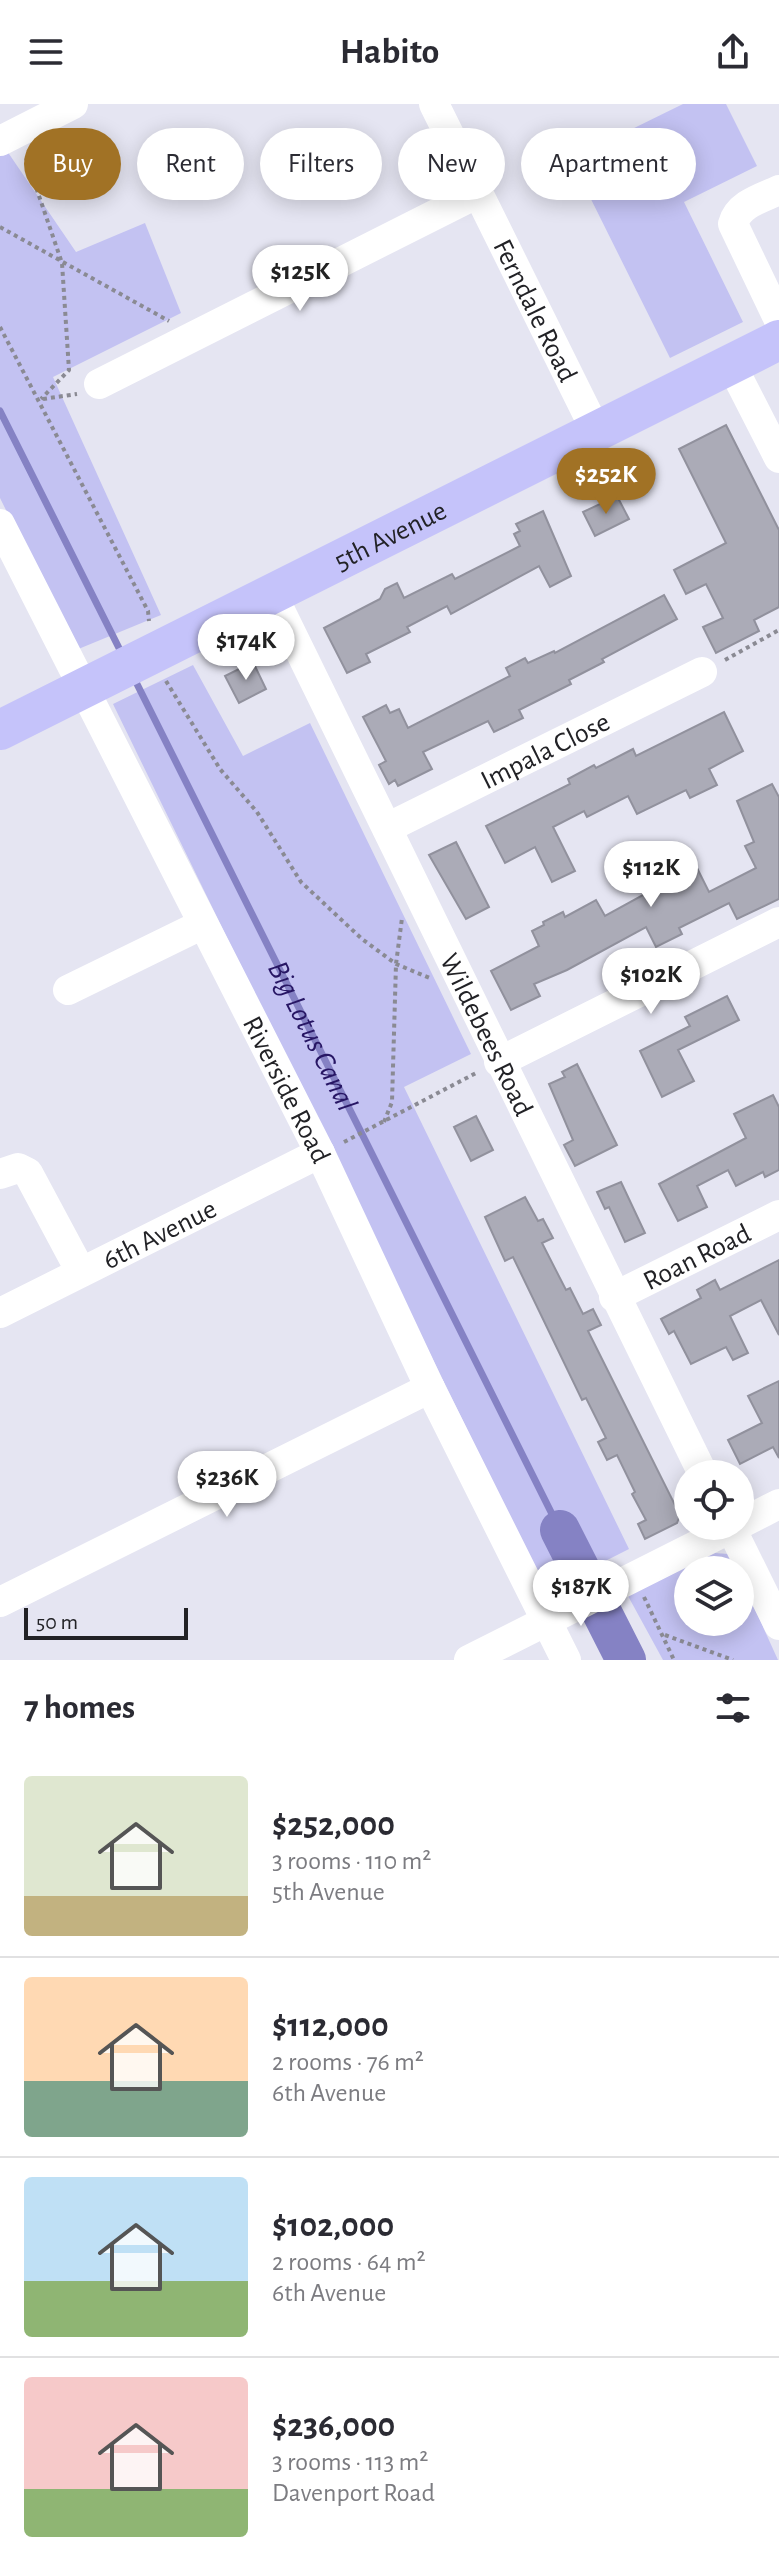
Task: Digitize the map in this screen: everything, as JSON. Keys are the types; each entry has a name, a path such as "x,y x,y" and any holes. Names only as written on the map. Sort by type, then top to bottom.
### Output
{"main road":[{"name":"5th Avenue","path":"0,730 779,340"}],"street":[{"path":"0,141 73,104"},
{"name":"Ferndale Road","path":"434,104 446,128"},
{"path":"779,190 743,208 735,215 733,224 779,320"},
{"path":"99,384 464,200"},
{"name":"Ferndale Road","path":"481,200 596,431"},
{"path":"731,364 779,458"},
{"name":"Riverside Road","path":"0,524 98,681 203,924 330,1148 430,1388 560,1614 566,1660"},
{"name":"Wildebees Road","path":"272,594 696,1460"},
{"name":"Impala Close","path":"387,828 702,672"},
{"path":"499,1062 779,922"},
{"path":"68,990 203,924"},
{"name":"6th Avenue","path":"0,1313 330,1148"},
{"path":"0,1174 18,1168 28,1173 81,1272"},
{"name":"Roan Road","path":"614,1297 779,1215"},
{"path":"0,1602 430,1388"},
{"path":"754,1516 779,1504"},
{"path":"469,1660 706,1540"},
{"path":"740,1540 779,1625"}],"path":[{"path":"27,127 25,165 62,263 69,370 40,399"},
{"path":"0,227 196,335"},
{"path":"0,327 148,611 150,655 220,769 257,812 301,882 362,939 396,964 466,993"},
{"path":"40,399 72,396 99,384"},
{"path":"702,672 779,630"},
{"path":"384,1122 392,1102 396,964 408,872"},
{"path":"330,1148 499,1062"},
{"path":"623,1582 665,1635 674,1660"},
{"path":"665,1635 733,1660"}],"shaded area":[{"path":"683,104 726,104 757,166 696,196 696,128 634,128"},
{"path":"7,151 24,176 24,200 40,200 76,252 145,223 181,313 53,377 161,615 76,650 0,498 0,155"},
{"path":"591,200 688,200 684,202 743,322 670,358"},
{"path":"193,665 243,756 310,723 471,1054 404,1087 629,1549 546,1591 113,704"},
{"path":"715,1553 729,1556 709,1556"},
{"path":"674,1573 674,1636 754,1636 754,1607 778,1660 663,1660 628,1596"}],"building":[{"path":"726,425 779,530 779,607 754,620 759,631 716,653 703,627 723,618 706,584 686,594 674,570 726,543 679,449"},
{"path":"617,496 629,519 595,536 583,512"},
{"path":"543,511 571,576 550,587 539,566 451,614 447,606 407,627 410,632 366,654 370,662 347,673 324,628 380,599 385,589 397,583 404,598 452,574 455,579 520,546 514,534 520,531 516,524"},
{"path":"664,595 677,619 602,659 604,662 569,680 571,684 519,710 523,718 494,732 488,721 423,752 432,769 398,786 395,780 389,784 379,765 386,761 363,717 386,705 390,713 399,709 408,728 510,676 506,668 525,658 528,663 555,653"},
{"path":"253,662 266,689 239,703 225,676"},
{"path":"724,712 743,751 709,769 717,785 690,798 686,790 637,814 628,796 587,817 584,811 553,827 575,871 552,882 535,847 505,863 486,826 570,784 568,779 594,765 596,768 633,749 636,756"},
{"path":"772,784 779,797 779,899 737,919 729,903 679,928 682,934 656,947 646,927 567,970 534,984 540,996 511,1010 491,971 539,946 532,931 544,925 543,922 563,912 565,917 596,900 605,916 696,866 709,892 756,868 745,846 754,842 737,801"},
{"path":"456,842 489,907 466,919 429,855"},
{"path":"727,996 739,1020 678,1050 694,1081 662,1097 640,1051 690,1026 685,1017"},
{"path":"577,1064 617,1145 575,1166 564,1145 573,1140 549,1084 565,1077 562,1072"},
{"path":"773,1095 779,1107 779,1170 765,1177 763,1172 736,1186 728,1170 697,1186 707,1207 678,1221 659,1184 746,1138 734,1114"},
{"path":"476,1116 493,1150 471,1161 454,1127"},
{"path":"621,1182 645,1233 625,1242 609,1207 605,1209 597,1192"},
{"path":"525,1197 538,1221 543,1219 553,1238 542,1243 566,1290 570,1288 583,1314 593,1309 601,1325 588,1331 674,1503 674,1524 645,1539 638,1524 646,1520 617,1455 607,1460 598,1442 606,1438 586,1398 582,1400 513,1257 505,1261 485,1217"},
{"path":"779,1260 779,1335 761,1300 730,1316 748,1353 733,1360 726,1347 691,1364 674,1331 669,1334 661,1319 701,1298 697,1290 715,1280 720,1290"},
{"path":"779,1381 779,1458 773,1447 748,1460 738,1460 728,1440 762,1423 748,1396"}],"waterway":[{"name":"Big Lotus Canal","path":"0,411 123,656"},
{"name":"Big Lotus Canal","path":"134,678 560,1530"},
{"name":"Big Lotus Canal","path":"560,1530 626,1660"}]}
